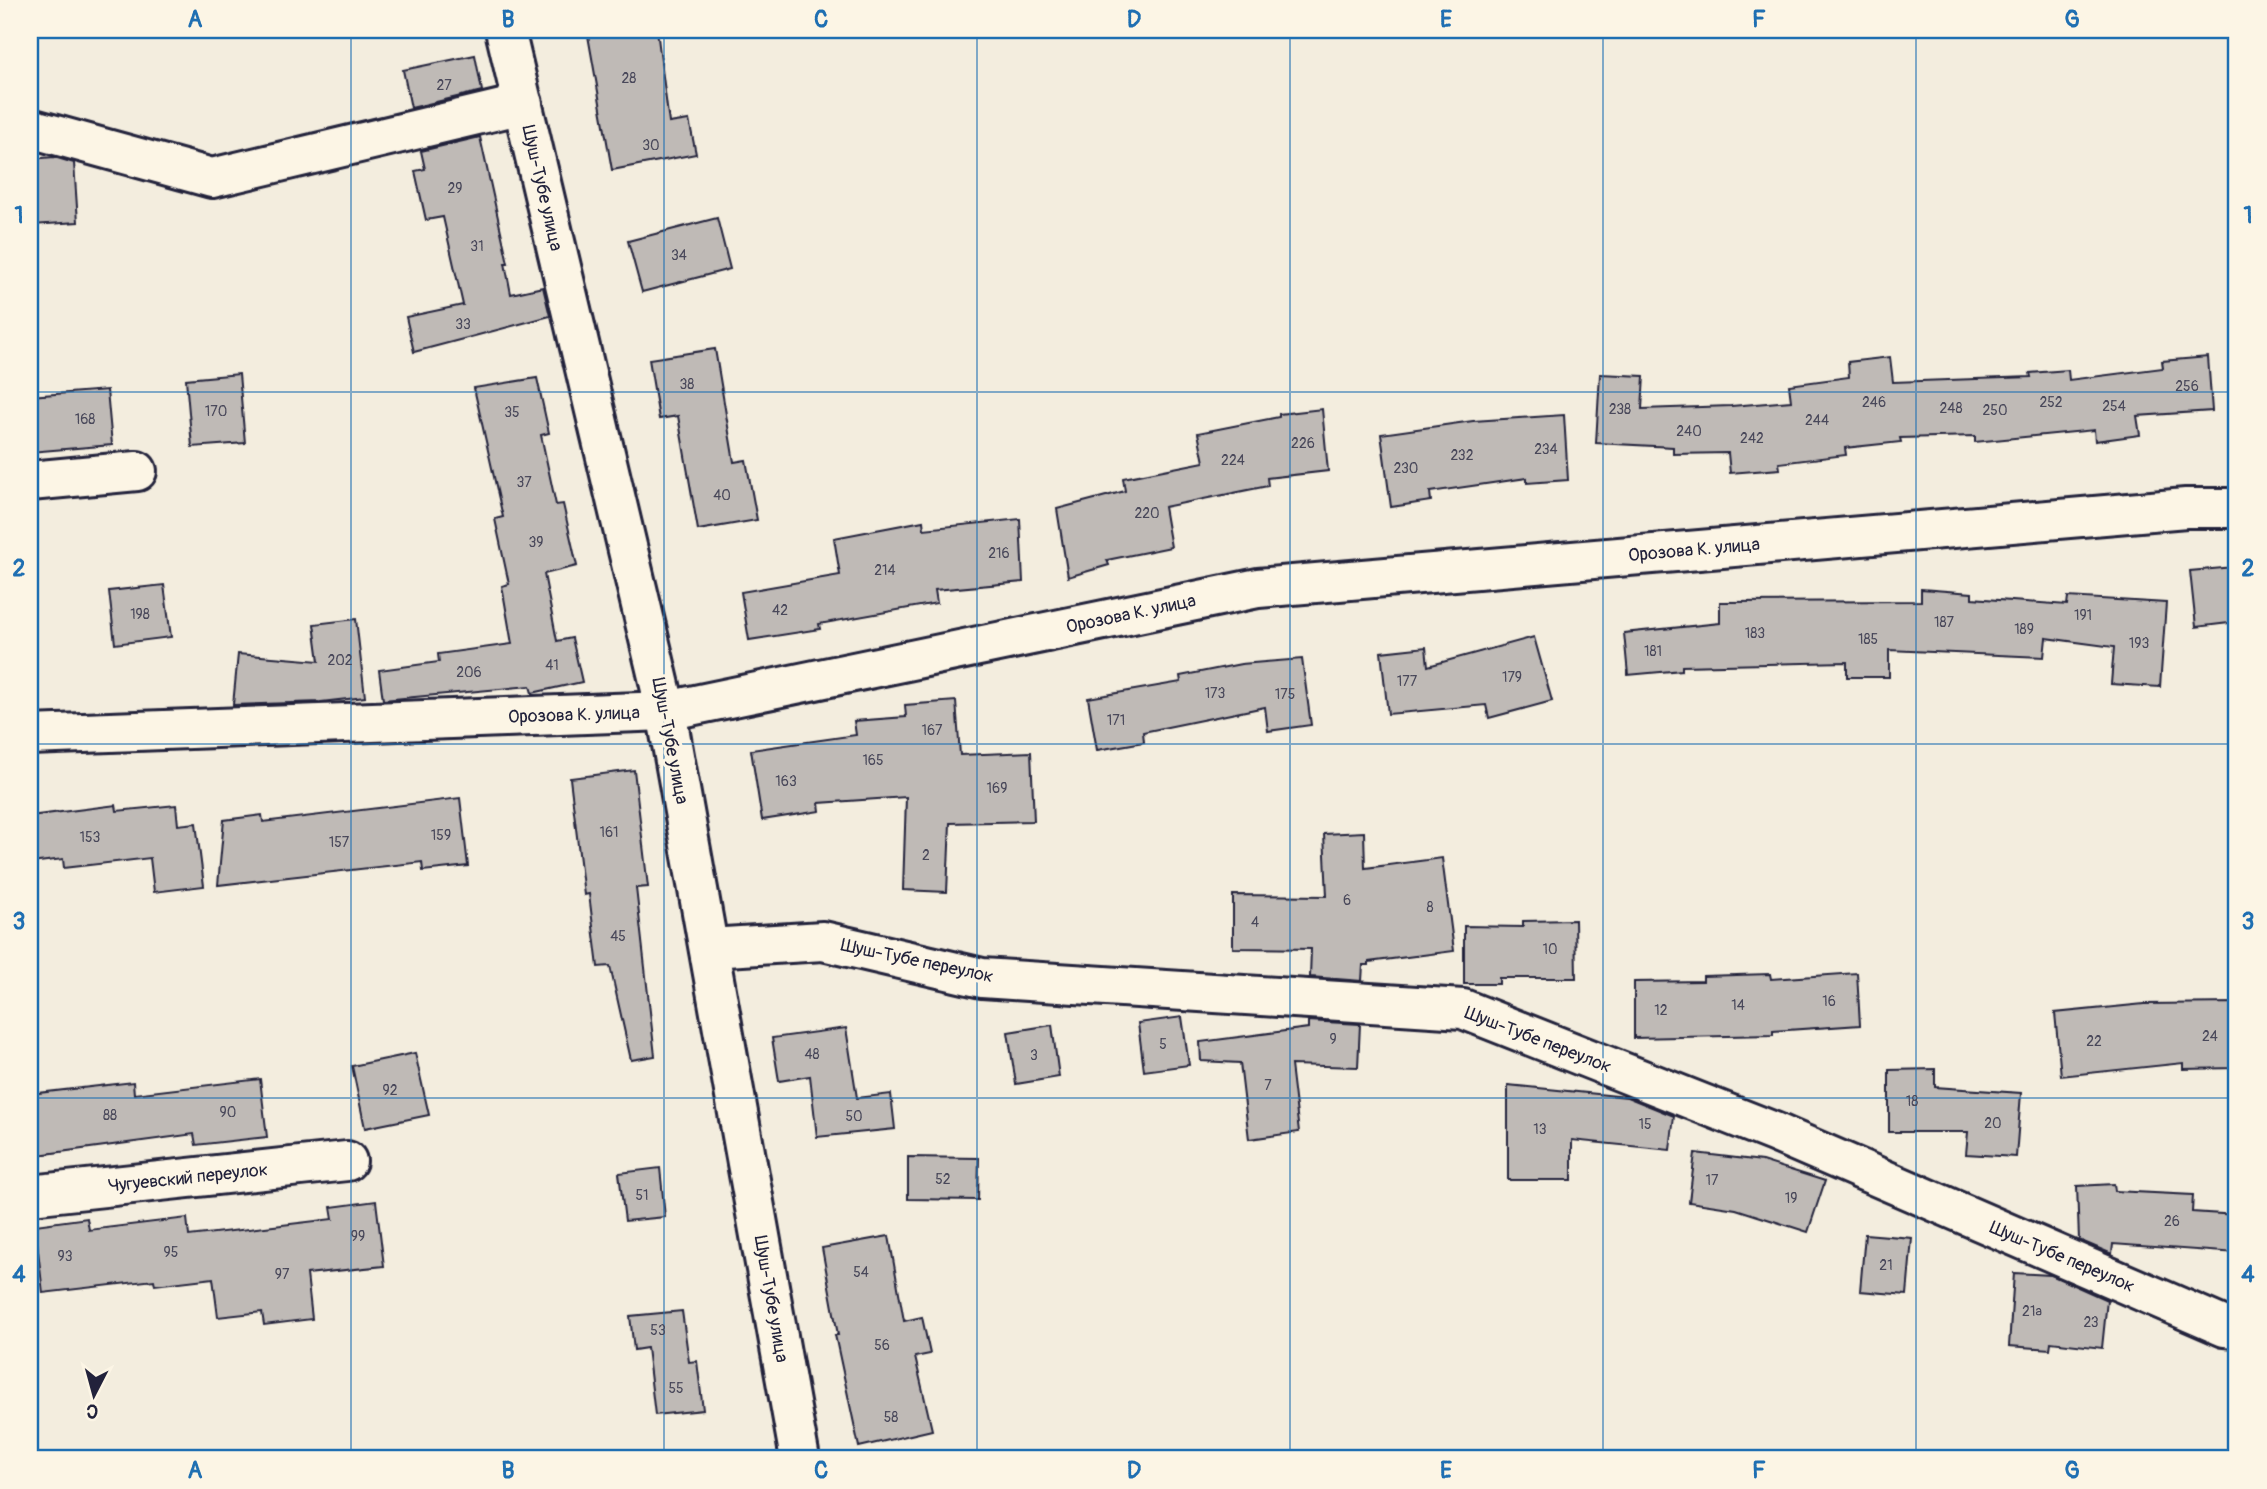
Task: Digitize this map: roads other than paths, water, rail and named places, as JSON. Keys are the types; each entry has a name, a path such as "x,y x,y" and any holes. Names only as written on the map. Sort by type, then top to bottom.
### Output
{"street":[{"name":"Шуш-Тубе улица","path":"505,30 666,711 800,1459"},
{"path":"30,128 212,178 523,104"},
{"path":"30,481 137,471"},
{"name":"Орозова К. улица","path":"30,736 666,711 1258,588 2186,508 2237,508"},
{"name":"Шуш-Тубе переулок","path":"709,948 823,941 982,978 1463,1009 1774,1132 2225,1327 2237,1328"},
{"name":"Чугуевский переулок","path":"30,1195 347,1161"}]}
